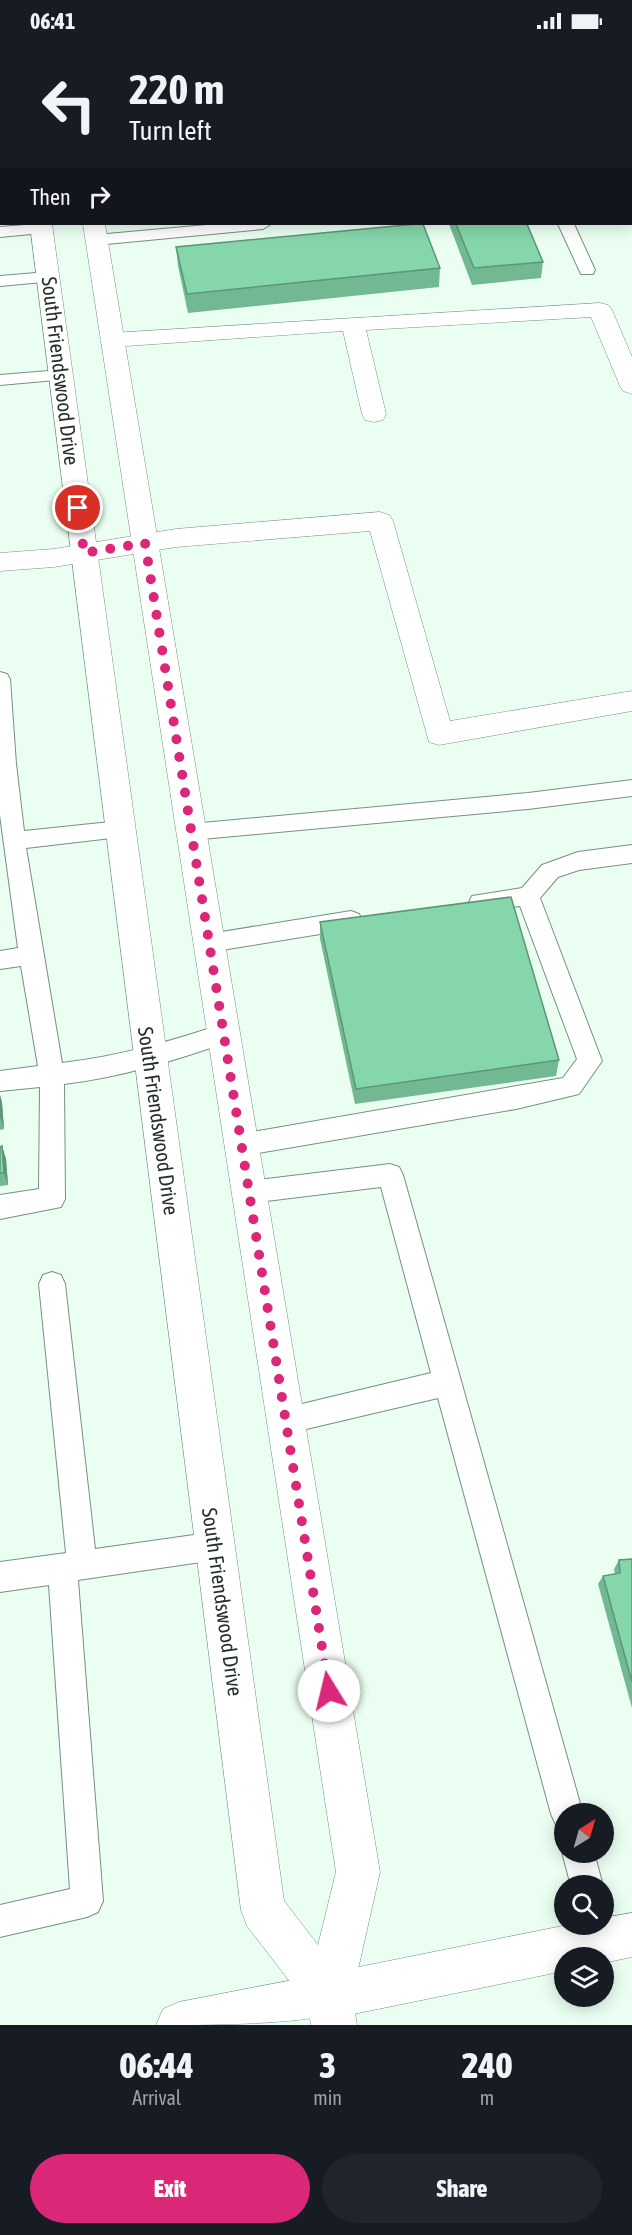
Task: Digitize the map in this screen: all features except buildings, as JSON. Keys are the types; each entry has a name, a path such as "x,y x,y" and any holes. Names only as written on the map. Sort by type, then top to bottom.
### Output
{"main road":[{"name":"South Friendswood Drive","path":"41,226 263,1911 331,2010"},
{"path":"95,232 358,1872 331,2010"},
{"path":"112,340 600,310 632,386"},
{"path":"353,324 374,414"},
{"path":"0,562 84,553 145,543 380,521 439,734 632,701"},
{"path":"179,2025 331,2010 607,1935"}],"lane":[{"path":"95,232 242,225"},
{"path":"566,225 587,270"},
{"path":"0,232 41,226"},
{"path":"0,281 48,277"},
{"path":"0,380 61,375"},
{"path":"0,679 13,841 10,894 31,955 52,1074 52,1199 0,1207"},
{"path":"191,832 516,802 632,788"},
{"path":"13,841 120,829"},
{"path":"457,906 528,896 550,871 578,861 632,854"},
{"path":"241,1145 570,1087 590,1061 528,896"},
{"path":"209,943 374,917"},
{"path":"0,960 31,955"},
{"path":"0,1081 110,1068 149,1059 223,1034"},
{"path":"249,1192 390,1175 564,1803"},
{"path":"0,1921 87,1901 72,1567 52,1284"},
{"path":"285,1421 448,1382"},
{"path":"0,1577 215,1546"}],"route":[{"path":"78,508 84,553 145,543 249,1192 255,1242 329,1691"}]}
